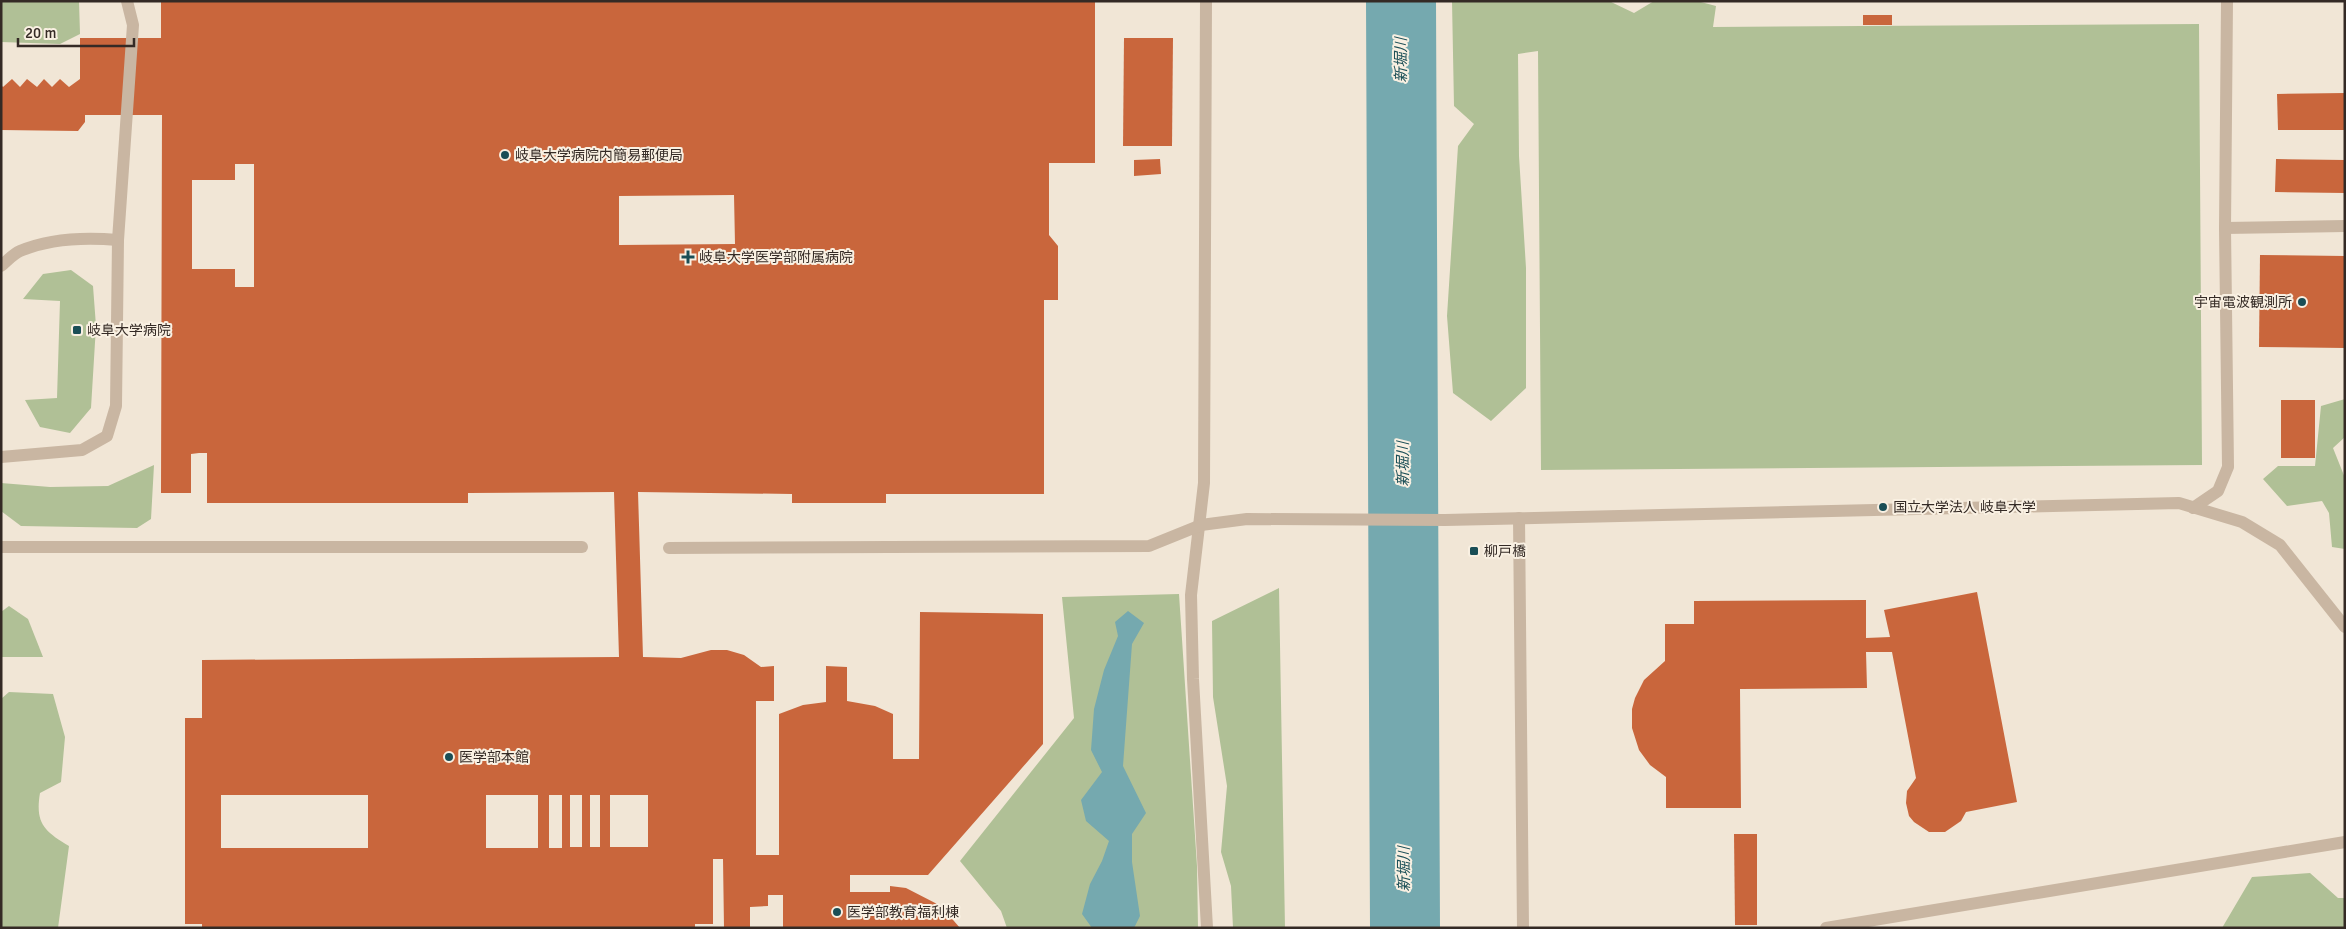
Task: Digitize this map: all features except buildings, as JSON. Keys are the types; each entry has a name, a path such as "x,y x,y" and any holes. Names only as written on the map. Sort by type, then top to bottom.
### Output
{"lane":[{"path":"1,457 82,450 107,436 116,406 118,240 133,25 127,1"},
{"path":"1206,1 1204,483 1201,525 1191,595 1193,679 1208,928"},
{"path":"2192,508 2218,491 2228,467 2225,228 2227,1"},
{"path":"2225,228 2345,226"},
{"path":"1,266 18,252 59,240 92,237 118,240"},
{"path":"669,548 1149,546 1201,525 1247,518 1445,520 2179,503 2242,522 2280,545 2345,626"},
{"path":"1519,518 1523,928"},
{"path":"1,547 582,547"},
{"path":"1826,928 2345,842"}],"green space":[{"path":"1,1 79,1 80,34 60,44 1,42"},
{"path":"1452,1 1609,1 1634,13 1654,1 1697,1 1716,6 1713,27 2199,24 2202,465 1541,470 1538,51 1518,54 1519,156 1526,268 1526,388 1491,421 1453,393 1447,316 1458,146 1474,124 1454,106"},
{"path":"71,270 93,286 96,326 91,408 70,433 40,427 25,400 57,398 60,301 23,299 43,274"},
{"path":"2345,399 2345,437 2333,448 2345,478 2345,549 2332,547 2329,513 2322,501 2287,506 2263,479 2278,466 2315,466 2321,406"},
{"path":"154,465 151,519 137,528 21,526 1,511 1,483 50,487 108,486"},
{"path":"1279,588 1285,928 1233,928 1231,886 1221,852 1227,786 1213,697 1212,621"},
{"path":"1179,594 1197,866 1198,928 1007,928 1001,911 960,861 1074,718 1062,597"},
{"path":"9,606 28,619 43,657 1,657 1,612"},
{"path":"9,692 53,694 65,737 61,782 40,793 39,803 40,819 43,825 53,836 69,846 58,928 1,928 1,699"},
{"path":"2310,873 2338,898 2345,898 2345,928 2222,928 2252,877"}],"water":[{"path":"1128,611 1144,623 1132,644 1123,766 1146,813 1132,834 1132,862 1140,916 1134,928 1092,928 1082,914 1090,884 1102,861 1109,841 1086,821 1081,800 1102,772 1091,750 1094,709 1104,670 1118,636 1115,622"}],"waterway":[{"name":"新堀川","path":"1401,1 1405,928"}],"place":[{"name":"岐阜大学病院内簡易郵便局","path":"505,155"},
{"name":"岐阜大学医学部附属病院","path":"688,257"},
{"name":"宇宙電波観測所","path":"2302,302"},
{"name":"岐阜大学病院","path":"77,330"},
{"name":"国立大学法人 岐阜大学","path":"1883,507"},
{"name":"柳戸橋","path":"1474,551"},
{"name":"医学部本館","path":"449,757"},
{"name":"医学部教育福利棟","path":"837,912"}]}
